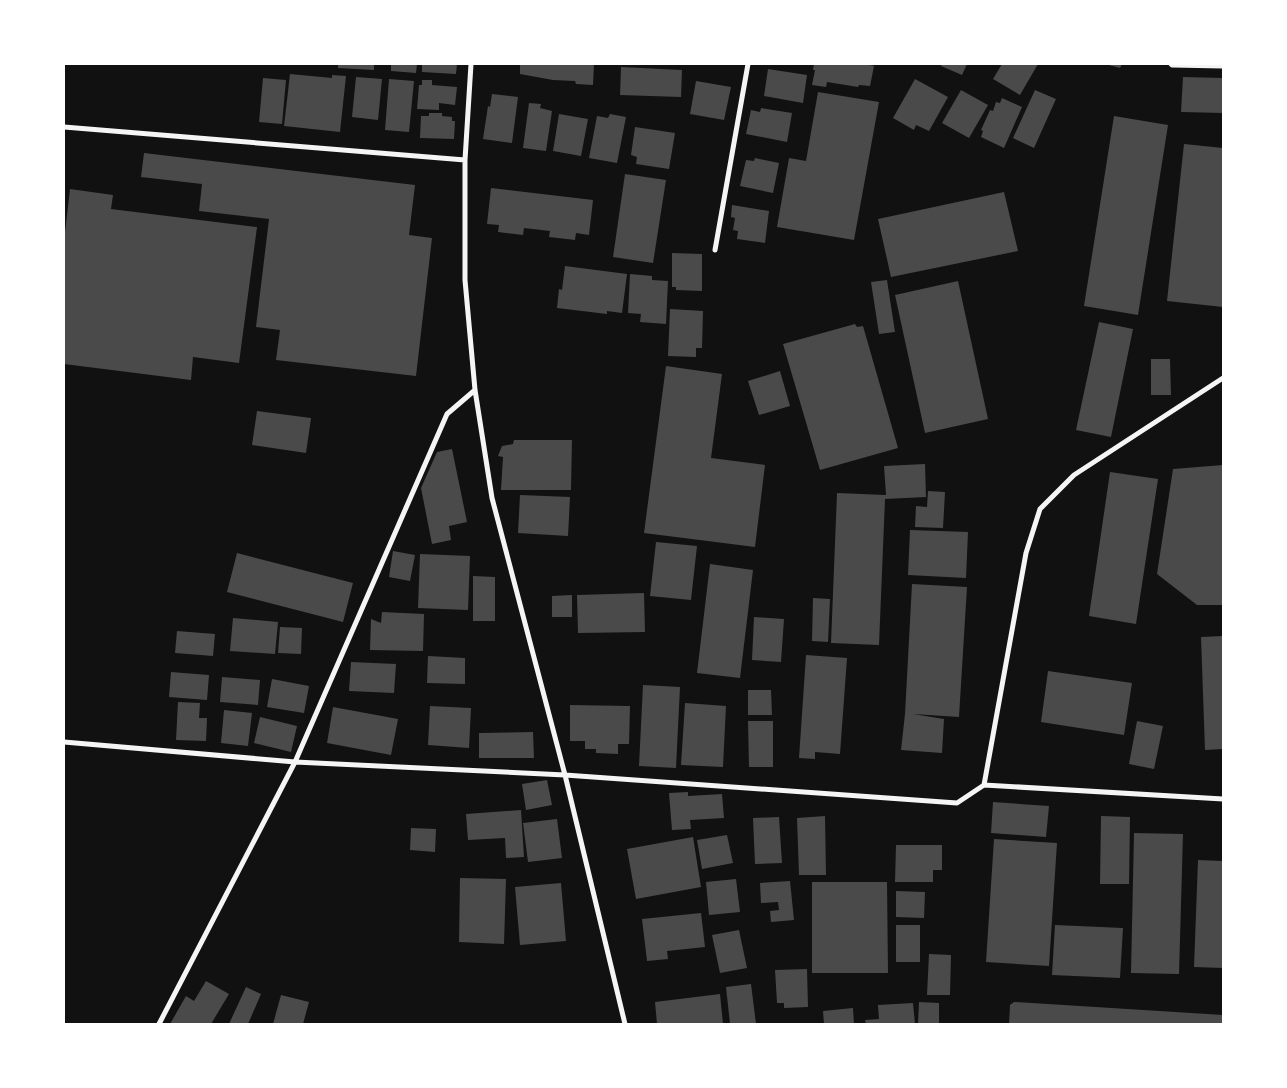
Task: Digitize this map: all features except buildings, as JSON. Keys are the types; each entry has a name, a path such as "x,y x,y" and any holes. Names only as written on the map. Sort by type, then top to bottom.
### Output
{"street":[{"path":"471,64 465,160 465,280 474,390 492,498 565,775 625,1024"},
{"path":"715,250 748,64"},
{"path":"1171,64 1223,66"},
{"path":"64,127 465,160"},
{"path":"984,785 1026,553 1040,509 1074,475 1223,378"},
{"path":"160,1024 295,762 447,414 474,390"},
{"path":"64,742 295,762 565,775 957,802 984,785 1223,799"}]}
